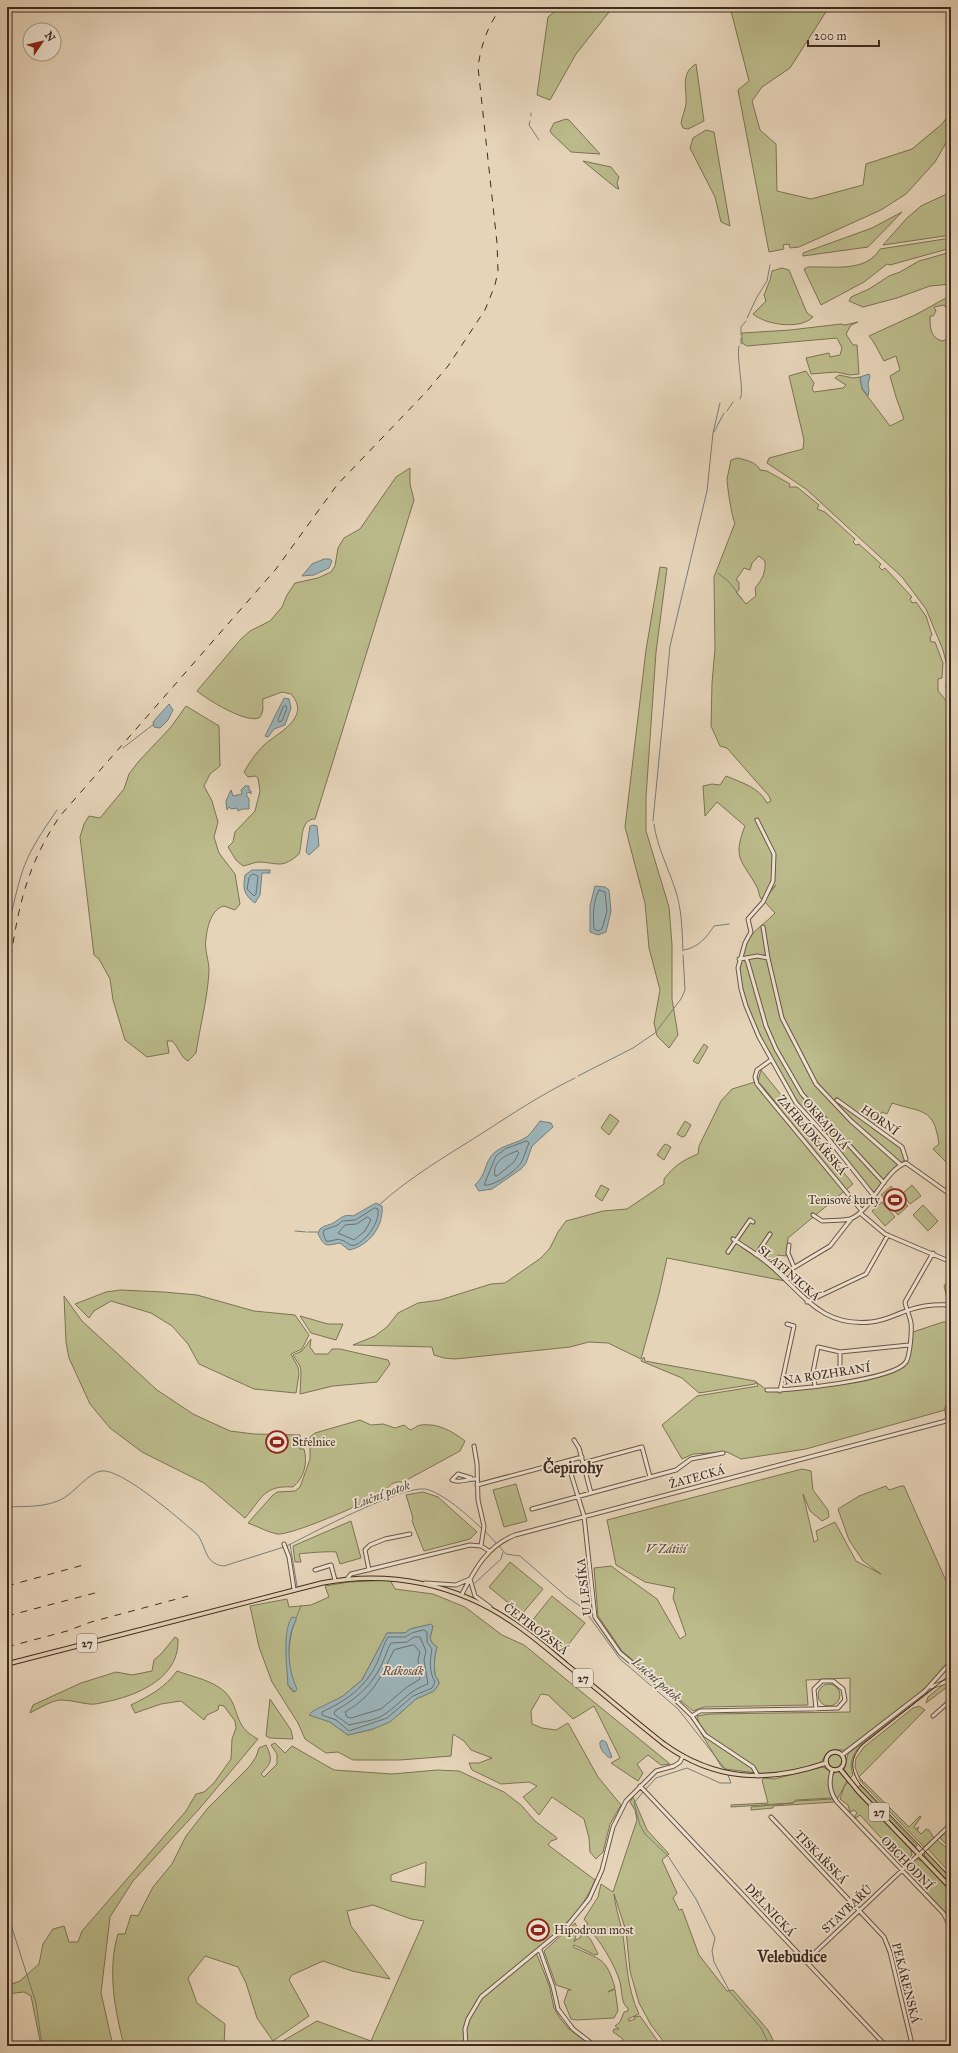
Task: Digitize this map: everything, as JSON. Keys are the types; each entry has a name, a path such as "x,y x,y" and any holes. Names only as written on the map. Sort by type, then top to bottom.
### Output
{"main road":[{"name":"ČEPIROŽSKÁ","path":"7,1664 294,1589 335,1580 383,1578 421,1582 462,1594 494,1610 526,1632 664,1744 683,1756 720,1771 758,1776 795,1772 826,1763"},
{"path":"836,1751 842,1755 844,1762 840,1769 832,1770 826,1763 826,1758 831,1752 836,1751"},
{"name":"27","path":"840,1769 858,1791 951,1888"}],"street":[{"path":"757,820 774,854 773,881 763,902 748,919 751,932 739,959 757,956 768,958"},
{"path":"763,926 768,958 782,1018 816,1084 851,1121 901,1165"},
{"path":"746,958 766,1026 776,1049 802,1094 884,1183"},
{"name":"OKRAJOVÁ","path":"739,959 738,968 741,989 746,1006 758,1037 771,1060 796,1103 827,1137 874,1196"},
{"name":"ZAHRÁDKÁŘSKÁ","path":"771,1060 758,1069 755,1077 758,1085 861,1212 876,1228 888,1235 951,1262"},
{"name":"HORNÍ","path":"837,1100 902,1147 906,1161"},
{"path":"790,1270 830,1246 851,1219 861,1212 884,1183 906,1161 951,1194"},
{"path":"814,1215 822,1221 851,1219"},
{"path":"728,1252 734,1240 750,1220"},
{"path":"756,1255 770,1234"},
{"path":"807,1302 866,1274 888,1235"},
{"name":"SLATINICKÁ","path":"734,1240 772,1267 807,1302 825,1314 837,1319 855,1322 884,1319 907,1310 934,1305 951,1305"},
{"path":"789,1245 788,1253 794,1267"},
{"path":"907,1310 905,1305 906,1300 933,1253"},
{"name":"NA ROZHRANÍ","path":"767,1390 780,1391 854,1381 896,1370 906,1363 908,1356 911,1323 907,1310"},
{"path":"780,1391 796,1326 787,1324"},
{"path":"815,1386 813,1372 816,1347 840,1352 909,1345"},
{"path":"840,1352 840,1367"},
{"path":"946,1422 950,1418 947,1409 951,1402"},
{"path":"946,1422 950,1423 951,1428"},
{"name":"ŽATECKÁ","path":"462,1594 470,1579 489,1551 497,1544 515,1535 946,1422"},
{"path":"574,1440 578,1444 592,1493"},
{"path":"474,1446 478,1500 484,1526 481,1546"},
{"path":"583,1463 642,1447 650,1477"},
{"path":"532,1509 676,1470 691,1459 723,1454"},
{"path":"477,1485 582,1457"},
{"name":"U LESÍKA","path":"567,1461 584,1516 595,1617 620,1653 668,1692 692,1716 705,1734 753,1767 758,1776"},
{"path":"471,1478 456,1482 452,1480 458,1474 477,1479"},
{"path":"369,1570 366,1550 370,1545 385,1539 410,1534"},
{"path":"284,1544 289,1556 294,1589"},
{"path":"347,1579 351,1574 470,1545 481,1546 489,1551"},
{"path":"315,1570 331,1566 335,1580"},
{"path":"421,1582 451,1585 460,1584 470,1579 475,1596 494,1610"},
{"path":"925,1691 951,1662"},
{"path":"842,1755 925,1691 938,1684 951,1680"},
{"path":"692,1716 700,1711 816,1709 838,1708 845,1700 843,1689 834,1681 822,1682 814,1689 816,1709"},
{"path":"933,1716 951,1700"},
{"path":"466,2046 465,2029 468,2019 482,1997 540,1950 566,1926 589,1899 602,1870 613,1827 626,1801 656,1771 674,1766 683,1756"},
{"name":"OBCHODNÍ","path":"832,1770 830,1784 834,1799 944,1914 951,1929"},
{"name":"DĚLNICKÁ","path":"640,1786 886,2046"},
{"name":"TISKAŘSKÁ","path":"771,1817 859,1910"},
{"name":"STAVBAŘŮ","path":"806,1961 951,1824"},
{"name":"PEKÁRENSKÁ","path":"859,1910 884,1936 887,1943 911,2040 909,2046"},
{"path":"540,1950 553,1987 558,2009 573,2029 595,2046"}],"green space":[{"path":"560,7 613,7 576,54 550,100 537,95 548,17"},
{"path":"730,7 829,7 790,68 762,87 752,101 760,130 776,144 777,191 811,199 863,185 866,164 912,149 942,124 951,112 951,134 935,162 906,194 881,210 799,247 790,248 789,244 783,245 784,249 769,252 738,90 749,81"},
{"path":"696,64 704,121 688,129 683,128 681,123 686,104 685,82 688,72"},
{"path":"566,119 569,120 600,154 571,152 552,134 550,131 554,123"},
{"path":"706,130 714,132 730,226 721,222 715,197 690,148 693,138"},
{"path":"583,161 611,167 619,177 617,183 619,189 616,188"},
{"path":"951,192 951,235 883,245 907,218 921,206"},
{"path":"902,212 868,247 803,256 803,253 872,228"},
{"path":"951,238 951,248 890,265 887,264 864,282 821,305 804,269 808,267 848,267 866,262 874,257 880,249"},
{"path":"951,252 951,284 930,286 897,298 863,307 849,301 851,297 869,289 889,276 900,272 919,261"},
{"path":"782,268 789,270 807,313 813,317 800,324 792,325 774,323 759,318 753,314 766,301 764,295 772,271"},
{"path":"946,298 951,299 951,314 944,305 934,307 936,311 933,316 930,316 930,320 931,328 935,337 942,341 951,338 951,457 949,461 951,462 951,686 949,693 946,687 947,666 943,650 926,609 902,577 806,489 767,463 769,458 803,449 804,440 789,376 806,371 814,383 812,389 814,392 843,388 846,385 835,378 839,375 853,378 860,377 862,389 890,426 904,419 890,376 900,370 896,356 884,361 876,345 869,336 917,314"},
{"path":"858,322 851,325 846,334 853,345 857,345 859,374 850,375 836,372 811,374 806,358 829,353 830,357 840,355 842,348 837,338 747,346 742,343 742,333 790,330 841,324 845,325"},
{"path":"738,458 750,462 756,465 760,470 767,471 790,484 789,487 797,487 819,505 817,509 825,512 855,539 853,542 856,545 859,544 881,564 879,567 882,570 885,568 912,597 910,599 912,603 916,602 926,616 932,635 930,638 931,642 935,642 943,663 942,678 938,679 938,691 950,705 948,709 951,713 951,1167 933,1149 939,1144 934,1123 930,1117 925,1113 892,1103 887,1114 882,1112 872,1128 902,1149 905,1159 874,1192 869,1188 830,1137 798,1103 757,1030 741,987 741,957 746,942 754,932 775,913 764,901 776,885 761,899 757,887 740,859 739,846 745,826 717,802 705,816 703,786 712,784 720,785 726,776 755,789 767,803 771,801 769,796 727,748 720,746 711,726 712,683 715,649 714,577 735,523 731,509 727,479 731,460","holes":["759,556 765,561 763,576 755,588 756,596 746,604 736,592 739,590 739,582 736,580 744,568 750,570 752,563"]},
{"path":"410,468 410,484 414,500 315,819 306,823 302,832 299,854 293,859 280,864 255,862 243,866 236,860 228,847 233,842 235,832 255,811 260,791 258,778 255,776 248,777 244,772 260,749 283,731 295,718 298,711 297,703 291,694 282,692 263,699 263,711 261,716 253,719 227,710 197,691 241,639 250,631 270,621 282,607 287,595 295,583 318,578 331,572 335,566 338,548 344,538 360,529 396,477"},
{"path":"660,567 667,568 656,652 646,797 646,831 669,907 672,945 672,999 678,1035 669,1048 657,1036 654,1023 660,990 649,948 645,903 625,827 646,650"},
{"path":"186,706 219,726 220,766 210,774 204,786 212,801 218,822 214,837 219,853 235,874 240,904 235,910 224,906 220,908 210,920 206,943 209,970 207,991 196,1053 188,1061 183,1057 172,1041 167,1041 169,1053 147,1057 125,1040 113,1000 110,979 99,959 94,955 80,837 84,824 89,816 100,818 124,789 129,774 139,761 171,727"},
{"path":"704,1044 708,1047 698,1064 693,1061"},
{"path":"761,1070 853,1184 788,1238 786,1256 778,1255 777,1260 789,1268 785,1281 667,1258 659,1294 641,1359 608,1343 589,1342 570,1347 455,1359 434,1355 432,1347 353,1345 375,1336 387,1327 398,1313 418,1303 440,1300 491,1284 505,1283 541,1258 550,1248 558,1232 566,1221 603,1211 627,1209 664,1184 664,1179 671,1170 698,1154 699,1146 721,1101 732,1089 755,1082 776,1108 779,1106 758,1081"},
{"path":"610,1114 619,1121 609,1135 601,1128"},
{"path":"685,1121 691,1125 685,1136 682,1137 677,1134"},
{"path":"666,1144 671,1147 664,1160 657,1155"},
{"path":"601,1185 609,1189 602,1201 595,1196"},
{"name":"Tenisové kurty","path":"912,1185 921,1196 910,1204 902,1194"},
{"name":"Tenisové kurty","path":"891,1186 908,1206 898,1215 881,1195"},
{"name":"Tenisové kurty","path":"882,1202 895,1217 885,1226 872,1211"},
{"name":"Tenisové kurty","path":"923,1205 938,1221 928,1231 913,1215"},
{"path":"951,1276 951,1302 948,1302 944,1286"},
{"path":"120,1290 197,1295 254,1311 295,1315 309,1335 302,1349 291,1354 298,1367 299,1374 296,1393 254,1389 199,1364 188,1344 172,1326 151,1313 111,1301 94,1311 89,1318 75,1304 106,1292"},
{"path":"64,1296 82,1321 157,1390 193,1414 230,1431 254,1434 300,1435 300,1449 304,1449 306,1460 304,1470 297,1483 293,1487 276,1488 264,1494 245,1518 204,1483 142,1452 110,1428 90,1404 69,1358 66,1342"},
{"path":"300,1316 328,1324 343,1324 336,1340 311,1333"},
{"path":"943,1322 951,1322 951,1398 947,1402 945,1410 806,1449 741,1459 727,1452 693,1454 682,1459 662,1425 697,1396 758,1386 756,1382 755,1384 699,1393 682,1378 641,1361 644,1357 645,1361 755,1381 767,1390 840,1383 881,1375 896,1370 907,1360 909,1353 910,1333"},
{"path":"311,1339 310,1347 315,1354 328,1354 332,1349 340,1349 388,1360 390,1364 377,1382 333,1386 300,1394 300,1366 293,1355 302,1351"},
{"path":"360,1420 371,1425 383,1424 395,1428 404,1425 410,1430 420,1425 433,1425 450,1431 465,1441 460,1451 403,1482 392,1484 381,1494 369,1500 311,1525 277,1534 248,1523 277,1492 295,1491 300,1487 310,1459 310,1437 315,1433"},
{"name":"V Zátiší","path":"802,1469 811,1471 813,1490 828,1510 829,1517 822,1521 810,1511 803,1494 814,1542 818,1540 816,1531 835,1522 856,1561 881,1574 863,1561 849,1540 838,1509 859,1496 886,1486 889,1490 904,1486 951,1592 951,1628 948,1641 951,1641 951,1660 924,1690 845,1750 834,1750 828,1753 820,1763 781,1773 777,1772 764,1774 725,1769 721,1766 701,1733 697,1716 710,1714 850,1712 850,1678 806,1680 808,1705 704,1707 693,1711 622,1651 598,1616 594,1568 611,1566 657,1599 680,1639 686,1635 673,1598 675,1588 645,1582 616,1565 607,1520"},
{"path":"516,1484 527,1521 504,1527 493,1490"},
{"path":"423,1492 438,1497 477,1532 470,1539 424,1551 412,1521 413,1518 406,1495"},
{"path":"351,1521 361,1558 340,1564 336,1552 318,1552 299,1554 301,1562 295,1562 293,1546"},
{"path":"510,1562 543,1589 522,1614 489,1587"},
{"path":"390,1580 395,1589 433,1594 465,1607 502,1635 524,1645 670,1764 661,1765 648,1755 637,1764 643,1773 638,1781 611,1763 620,1758 594,1706 573,1719 548,1695 541,1694 531,1711 532,1724 542,1728 556,1730 568,1723 598,1777 621,1805 610,1824 603,1852 596,1859 590,1852 589,1838 584,1819 552,1797 539,1815 523,1797 537,1786 529,1782 501,1784 472,1770 469,1763 479,1763 492,1758 471,1750 464,1741 453,1734 451,1756 400,1760 353,1760 338,1752 326,1753 305,1739 298,1723 272,1682 259,1647 250,1606 287,1599 289,1607 311,1605 329,1597 325,1586 349,1582","holes":["296,1620 291,1635 289,1654 290,1673 296,1687 293,1692 288,1685 287,1634","423,1626 433,1626 430,1638 432,1643 437,1647 434,1668 435,1675 439,1683 434,1691 416,1699 398,1715 373,1729 348,1735 330,1722 310,1715 343,1696 362,1680 387,1633 405,1633 410,1629"]},
{"path":"552,1596 585,1623 565,1649 531,1622"},
{"path":"175,1637 178,1639 177,1652 173,1663 166,1673 146,1688 122,1698 97,1704 57,1700 30,1713 33,1705 81,1683 116,1672 132,1675 152,1671 154,1660"},
{"path":"177,1671 214,1684 225,1692 233,1704 240,1723 250,1734 258,1739 200,1808 133,1881 110,1917 101,1993 113,2046 41,2046 31,1996 24,1992 7,1994 7,1986 20,1981 39,1964 43,1944 53,1929 64,1926 69,1942 78,1942 82,1931 186,1811 196,1794 204,1792 214,1783 231,1759 232,1739 236,1728 235,1721 224,1706 219,1705 218,1710 207,1715 204,1720 181,1701 161,1704 135,1713 131,1705 162,1687"},
{"path":"949,1682 951,1684 926,1703 928,1697 945,1683"},
{"path":"829,1684 837,1687 840,1695 837,1703 829,1706 821,1703 818,1695 821,1687"},
{"path":"938,1685 860,1746 852,1760 851,1767 853,1775 850,1778 844,1769 848,1754"},
{"path":"270,1699 291,1730 293,1739 270,1738 266,1736"},
{"path":"919,1706 925,1710 859,1777 855,1767 856,1758 864,1747 913,1708"},
{"path":"275,1743 285,1753 292,1746 334,1770 392,1774 437,1770 459,1771 504,1792 521,1805 535,1821 556,1837 557,1839 551,1841 548,1845 595,1880 584,1901 570,1919 535,1950 549,1985 554,2008 568,2028 592,2046 274,2046 317,2021 371,2041 424,1921 411,1919 373,1905 347,1911 351,1926 390,1979 352,1971 323,1961 292,1975 289,1980 309,2016 273,2041 257,2018 246,1983 238,1967 205,1956 188,1978 197,2003 225,2024 224,2046 124,2046 115,2004 113,1976 113,1962 118,1934 125,1934 131,1915 138,1916 153,1887 172,1864 186,1836 208,1808 249,1767 256,1757 259,1748 266,1745 270,1754 269,1764 261,1774 264,1777 277,1764 277,1754 271,1745","holes":["426,1862 425,1887 391,1881 391,1875"]},
{"path":"832,1754 838,1754 842,1758 842,1764 838,1768 832,1768 828,1764 828,1758"},
{"path":"823,1767 830,1771 828,1786 832,1798 796,1800 792,1803 731,1807 731,1805 768,1803 762,1780 764,1778 774,1779"},
{"path":"837,1771 841,1773 847,1781 838,1798 836,1798 832,1788 832,1777"},
{"path":"848,1782 911,1849 912,1855 901,1866 894,1859 893,1851 860,1815 856,1818 855,1816 857,1813 854,1810 850,1812 848,1805 840,1799 844,1787"},
{"path":"864,1782 909,1827 920,1816 921,1817 914,1827 916,1829 919,1827 917,1830 921,1834 926,1829 929,1830 934,1838 924,1847 862,1783"},
{"path":"860,1785 917,1845 916,1847 858,1788"},
{"path":"633,1797 647,1830 669,1854 662,1860 677,1893 673,1898 679,1910 682,1909 699,1955 727,1991 733,1990 768,2030 776,2046 667,2046 651,2025 639,2003 630,1971 626,1931 614,1894 622,1930 629,1983 639,2014 628,2019 629,2021 635,2019 634,2017 640,2016 657,2040 648,2046 619,2045 623,2039 613,2032 614,2029 619,2029 615,2026 620,2022 624,2012 628,2011 628,2008 624,2004 618,1975 596,1937 586,1926 583,1931 591,1940 598,1954 595,1955 574,1945 573,1947 601,1961 609,1970 615,1988 608,1992 615,1989 618,2011 614,2018 571,2019 564,2002 568,1990 571,1990 556,1985 544,1951 575,1923 578,1929 574,1942 580,1938 581,1936 579,1931 583,1925 588,1924 584,1919 598,1897 601,1884 613,1892 637,1820 635,1810 630,1802"},
{"path":"833,1799 835,1802 773,1806 773,1808 751,1810 751,1807 793,1803 796,1801"},
{"path":"944,1834 951,1840 951,1847 940,1838"},
{"path":"937,1840 948,1849 951,1847 951,1858 948,1860 951,1863 951,1874 928,1849"},
{"path":"925,1851 951,1879 951,1885 924,1855"},
{"path":"917,1859 923,1861 951,1892 951,1924 945,1914 906,1872 907,1867"}],"water":[{"path":"869,374 868,396 862,388 860,377"},
{"path":"324,559 330,559 332,561 329,568 314,575 302,576 312,564"},
{"path":"284,698 289,699 291,708 285,725 274,729 268,737 265,736"},
{"path":"169,704 173,710 168,720 160,728 154,727 153,722"},
{"path":"245,786 249,786 249,790 251,791 251,794 249,792 246,794 249,799 249,809 242,809 238,811 237,808 231,809 229,807 227,810 226,801 231,790 233,796 242,794 241,790"},
{"path":"310,826 317,826 319,846 309,855 306,852"},
{"path":"252,870 270,870 270,873 262,873 260,895 255,903 248,897 244,887 245,875"},
{"path":"595,886 605,887 609,890 611,911 606,932 598,935 590,932 590,906"},
{"path":"540,1121 551,1123 553,1127 532,1146 526,1163 521,1169 492,1189 479,1191 475,1185 482,1177 488,1160 494,1153 528,1136"},
{"path":"376,1203 382,1206 382,1213 378,1228 369,1240 356,1248 349,1250 340,1243 328,1245 322,1241 318,1234 320,1229 344,1216 353,1216"},
{"path":"292,1617 296,1618 296,1620 290,1637 289,1655 292,1673 297,1689 295,1692 288,1685 286,1660 287,1631"},
{"name":"Rákosák","path":"431,1624 433,1626 430,1638 432,1643 437,1647 434,1668 435,1675 439,1681 439,1684 434,1691 416,1699 390,1722 373,1729 348,1735 330,1722 309,1715 313,1711 343,1696 362,1680 387,1633 405,1633 410,1629"},
{"path":"602,1740 606,1742 612,1757 608,1757 601,1749 600,1742"}],"waterway":[{"path":"530,121 529,125 539,140"},
{"path":"951,175 949,186 951,188"},
{"path":"747,318 767,281 770,265"},
{"path":"741,335 741,327 746,321"},
{"path":"741,338 741,344"},
{"path":"739,346 738,351 742,390 740,399"},
{"path":"727,411 733,402"},
{"path":"653,821 670,646 707,491 713,433 720,403"},
{"path":"714,432 724,413"},
{"path":"718,573 729,582 742,599"},
{"path":"123,748 154,724"},
{"path":"7,930 23,869 36,843 57,810"},
{"path":"654,824 655,832 679,904 683,951"},
{"path":"684,950 694,947 702,941 714,926 729,924"},
{"path":"578,1076 633,1048 655,1033 681,999 685,990 683,955"},
{"path":"379,1205 403,1185 442,1159 527,1104 575,1078"},
{"path":"295,1231 306,1232"},
{"path":"308,1232 318,1232"},
{"name":"Luční potok","path":"7,1507 36,1506 57,1501 64,1498 96,1472 110,1472 136,1486 165,1507 197,1534 209,1558 218,1565 224,1566 284,1547"},
{"name":"Luční potok","path":"287,1546 335,1521 377,1502 413,1490 425,1489 432,1491 463,1512 482,1529"},
{"name":"Luční potok","path":"485,1531 496,1543"},
{"path":"290,1544 297,1586"},
{"name":"Luční potok","path":"499,1546 506,1554 520,1556 567,1597 583,1608 620,1659 678,1709 726,1770"},
{"path":"475,1583 501,1559 503,1552"},
{"path":"296,1618 301,1606"},
{"name":"Luční potok","path":"646,1789 656,1778 687,1768 720,1783 731,1783 728,1775"},
{"name":"Luční potok","path":"643,1792 634,1803 640,1825 645,1834 668,1856 696,1899 715,1938 712,1951 714,1962 730,1992 761,2028 770,2046"},
{"path":"7,1890 12,1928 36,2003 42,2046"}],"tram line":[{"path":"951,1674 862,1745 853,1759 854,1774 860,1784 951,1878"}],"railway":[{"path":"7,985 18,918 29,877 47,837 60,816 276,569 337,485 427,391 448,366 485,310 495,285 498,271 497,243 478,67 486,35 493,20 502,7"},
{"path":"7,998 10,980"},
{"path":"7,1586 87,1564"},
{"path":"7,1616 95,1593"},
{"path":"7,1647 67,1631 91,1622 188,1596"}],"place":[{"name":"Tenisové kurty","path":"895,1200"},
{"name":"Střelnice","path":"277,1442"},
{"name":"Hipodrom most","path":"538,1930"}],"district":[{"name":"Čepirohy","path":"573,1467"},
{"name":"Velebudice","path":"792,1956"}]}
